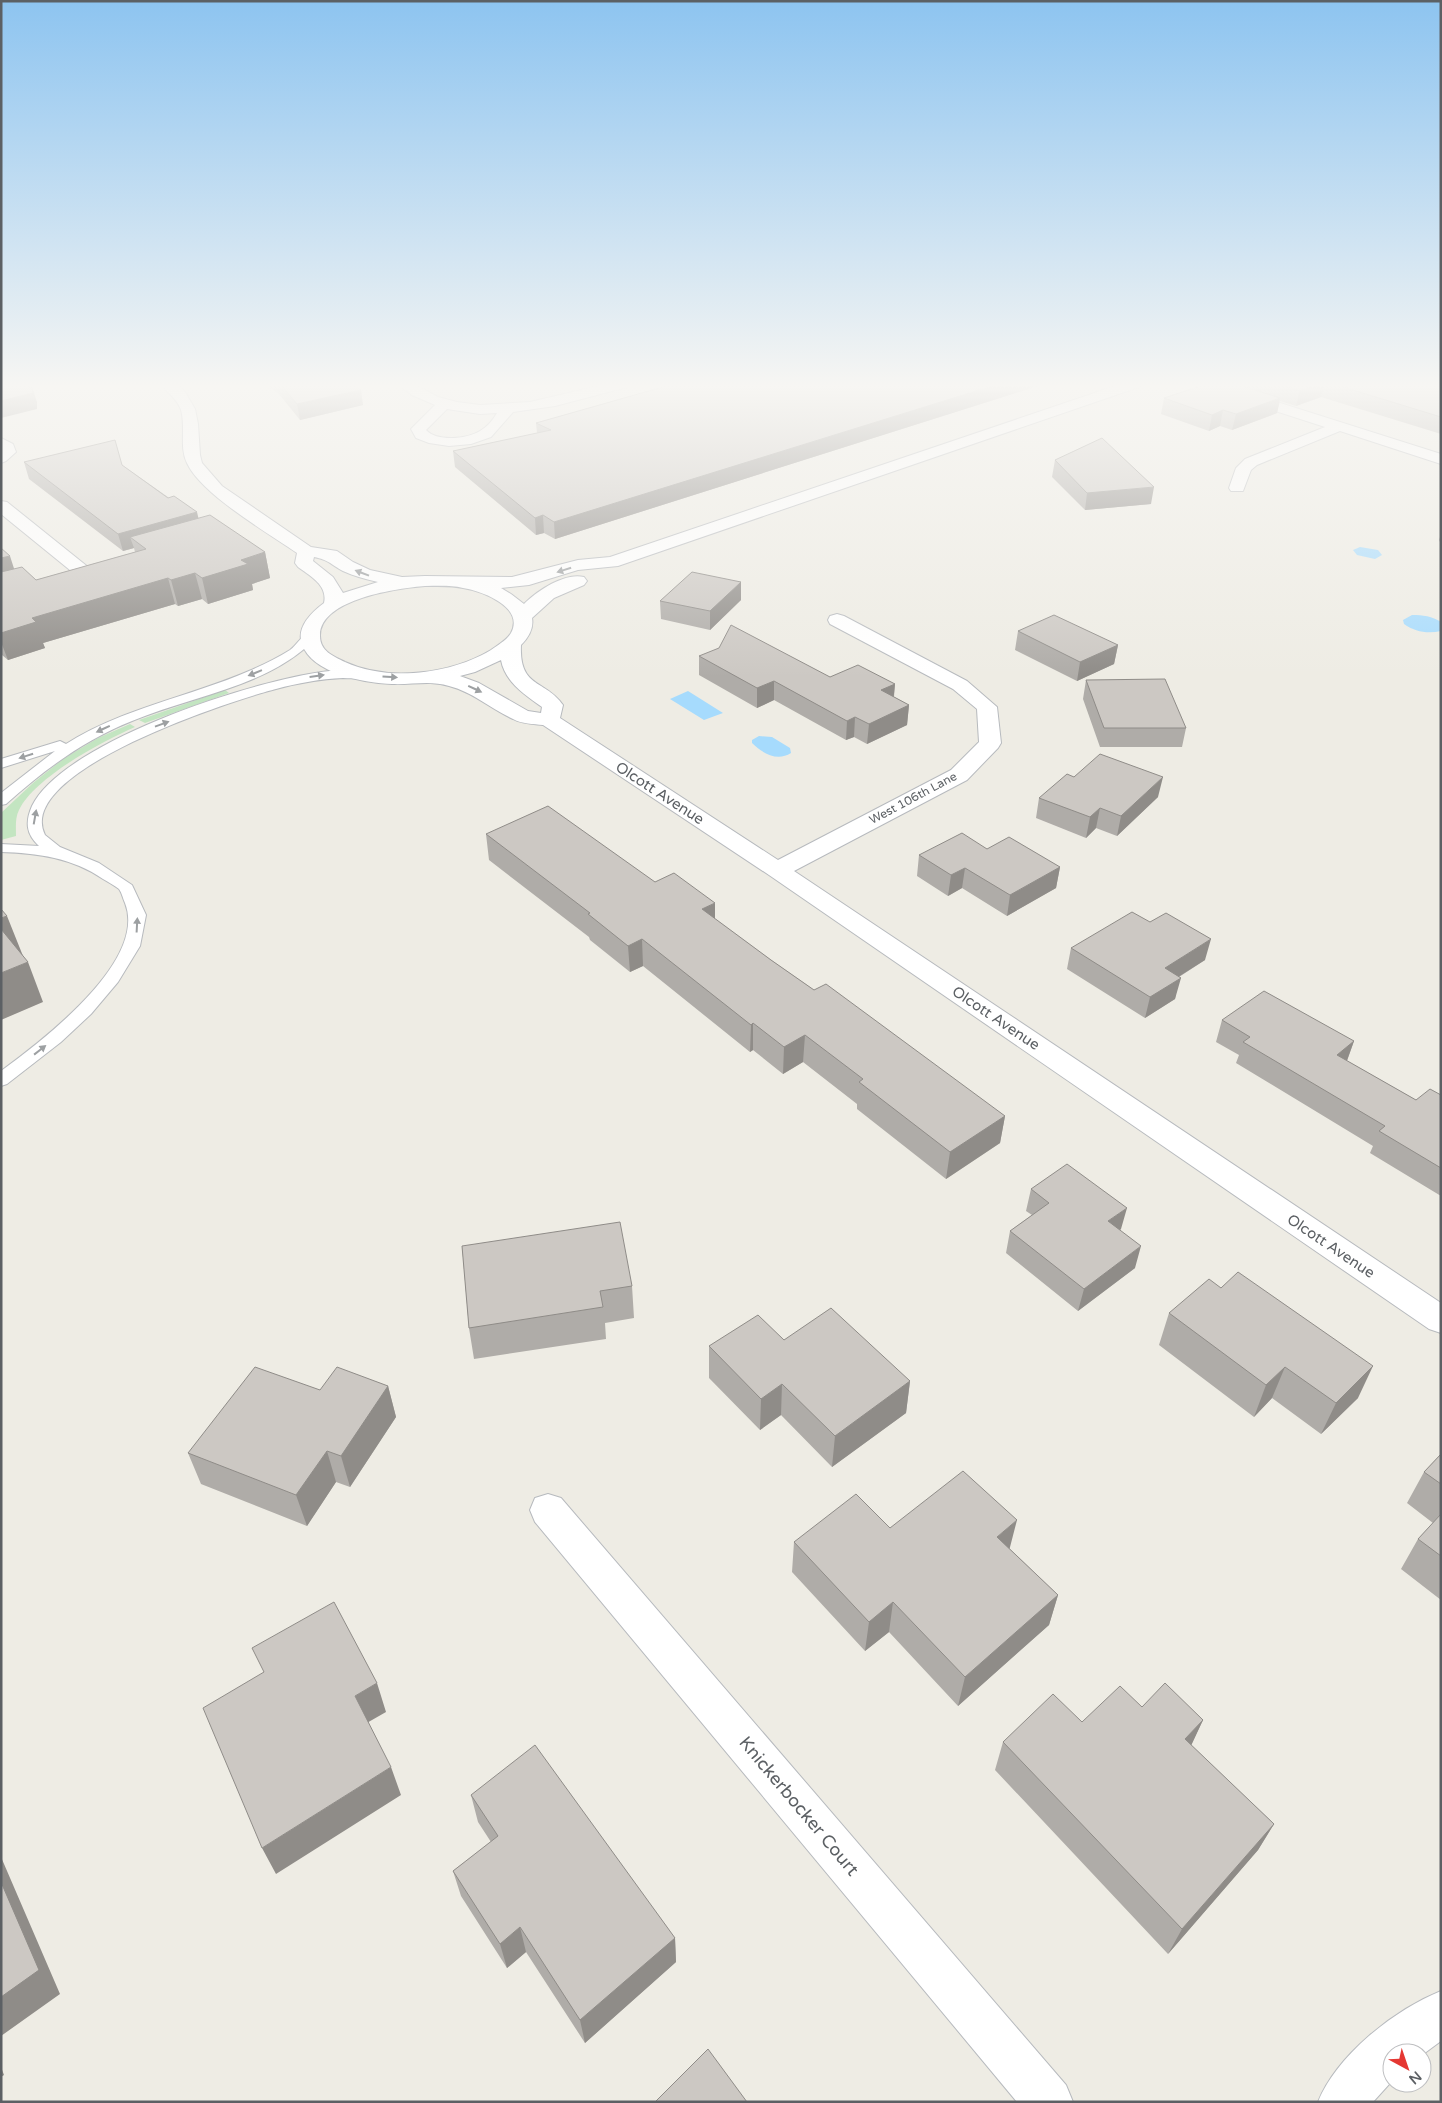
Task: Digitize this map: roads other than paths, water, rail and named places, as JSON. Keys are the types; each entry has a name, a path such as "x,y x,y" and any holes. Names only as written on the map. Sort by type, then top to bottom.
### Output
{"street":[{"path":"209,481 216,489 306,551 331,556 365,574 409,582"},
{"path":"467,583 488,588 507,598 520,610 523,617 521,632 511,645 496,656 471,667 429,676 386,678 358,674 332,664 315,651 310,637 315,622 332,606 370,589 409,582 514,582 543,576 577,565 612,562 849,481"},
{"path":"1237,488 1239,481"},
{"path":"1,506 82,571"},
{"path":"241,525 260,520"},
{"path":"306,551 304,563 329,582 335,592 332,606"},
{"path":"523,617 545,595 596,575 612,562"},
{"path":"64,576 101,566"},
{"name":"West 106th Lane","path":"777,870 959,774 990,743 987,707 960,685 837,620"},
{"path":"511,645 510,660 514,672 525,684 553,705 549,720"},
{"name":"Olcott Avenue","path":"429,676 452,680 472,687 522,716 549,720 777,870 1441,1320"},
{"name":"Knickerbocker Court","path":"548,1510 1049,2102"},
{"path":"1342,2102 1352,2089 1386,2056 1420,2026 1441,2014"}],"lane":[{"path":"1,801 40,766 85,738 137,714 262,670 294,652 310,637"},
{"path":"1,1080 46,1045 93,1003 124,961 135,940 137,931 138,913 133,897 128,889 106,871 58,852 41,841 34,827 35,812 43,798 55,786 90,759 147,729 246,694 308,677 358,674"},
{"path":"1,764 85,738"},
{"path":"1,848 38,850 76,859"}],"water":[{"path":"1360,547 1378,550 1382,555 1375,559 1357,555 1353,550"},
{"path":"1412,615 1427,616 1438,620 1441,622 1441,631 1422,632 1408,627 1404,624 1403,620"},
{"path":"688,691 723,713 704,720 670,699"},
{"path":"759,736 772,737 790,748 791,753 780,757 765,753 752,743 752,740"}]}
